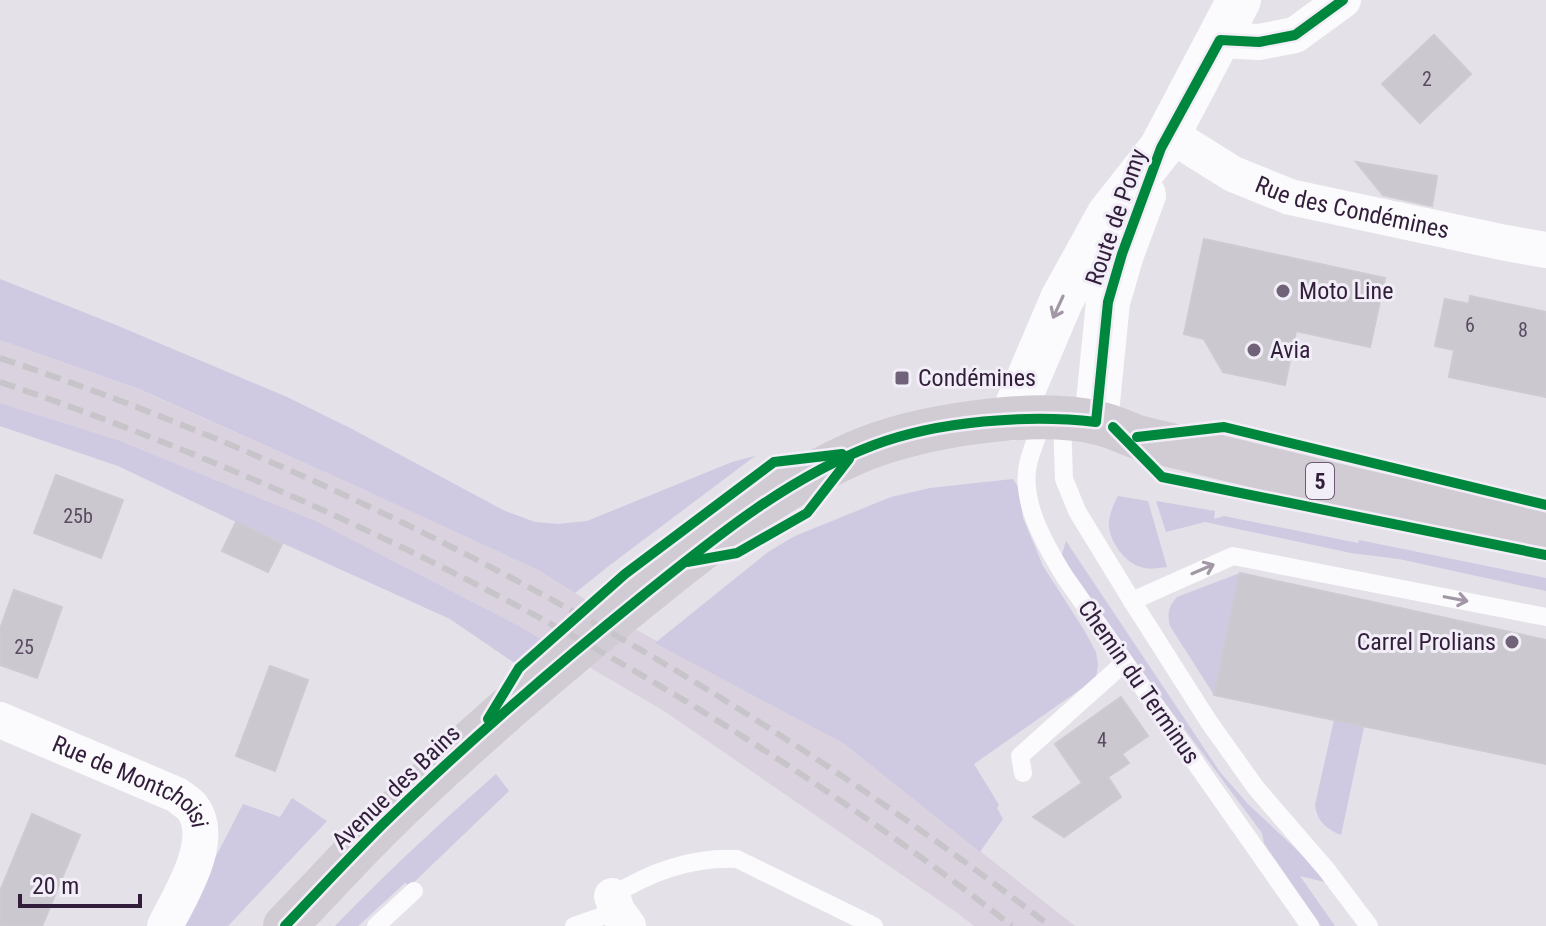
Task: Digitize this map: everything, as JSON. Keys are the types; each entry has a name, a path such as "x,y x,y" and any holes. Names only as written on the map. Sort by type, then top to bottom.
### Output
{"main road":[{"name":"Route de Pomy","path":"1053,419 1108,302 1122,254 1165,141 1239,0"},
{"name":"Route de Pomy","path":"1053,419 1062,299 1109,214 1165,141"},
{"name":"5","path":"1053,419 1113,427 1137,437 1355,490 1546,532"},
{"name":"Avenue des Bains","path":"285,926 382,825 475,738 651,589 788,487 854,453 917,432 1053,419"}],"street":[{"path":"1220,40 1259,42 1295,35 1343,0"},
{"name":"Rue des Condémines","path":"1165,141 1290,197 1546,250"},
{"name":"Rue de Montchoisi","path":"0,720 177,795 192,807 199,822 200,844 194,866 165,926"}],"lane":[{"path":"1053,419 1064,479 1077,511 1132,601 1209,722 1256,788 1326,869 1369,926"},
{"name":"Chemin du Terminus","path":"1053,419 1028,461 1027,474 1036,523 1049,551 1124,663 1310,926"},
{"path":"1132,601 1233,556 1546,617"},
{"path":"1023,773 1020,756 1124,663"},
{"path":"574,926 619,911 647,876 716,858 737,859 874,926"},
{"path":"376,926 414,891"}],"shaded area":[{"path":"0,279 287,397 505,511 535,522 558,524 587,521 732,462 755,456 575,593 538,570 139,389 0,340"},
{"path":"0,340 138,389 538,570 615,618 843,743 1075,926 974,926 664,711 521,627 318,522 118,440 0,403"},
{"path":"0,403 118,440 318,522 521,627 570,656 541,681 450,619 118,466 0,426"},
{"path":"1013,479 1018,487 1023,518 1043,566 1084,630 1096,652 1098,665 1096,677 1085,686 974,764 999,805 997,808 1003,819 980,852 843,743 655,643 768,552 795,536 891,497 930,488"},
{"path":"1118,496 1148,501 1167,567 1150,569 1135,565 1118,549 1109,521"},
{"path":"1156,501 1215,511 1214,519 1224,516 1546,578 1546,591 1205,522 1166,532"},
{"path":"1066,541 1220,772 1248,804 1333,884 1300,876 1335,926 1321,926 1264,843 1262,833 1067,571 1062,554"},
{"path":"1240,573 1214,695 1170,626 1169,611 1177,597"},
{"path":"1334,720 1364,727 1341,835 1323,824 1315,805"},
{"path":"496,774 509,791 410,886 405,883 358,926 335,926 414,848"},
{"path":"292,798 327,821 228,926 180,926 243,804 280,817"}],"building":[{"path":"1434,35 1471,74 1420,123 1382,84"},
{"path":"1356,162 1437,176 1432,206 1383,195"},
{"path":"1204,239 1385,278 1370,347 1296,331 1285,385 1223,372 1204,339 1184,334"},
{"path":"1470,296 1546,312 1546,397 1449,377 1454,350 1435,346 1445,299 1469,304"},
{"path":"56,475 123,500 101,558 34,533"},
{"path":"236,522 282,544 268,572 222,551"},
{"path":"1240,573 1546,640 1546,764 1214,695"},
{"path":"14,590 62,607 37,678 0,665 0,629"},
{"path":"270,666 308,680 275,771 236,756"},
{"path":"1121,697 1148,736 1122,754 1129,763 1108,777 1121,797 1064,837 1033,817 1082,783 1055,744"},
{"path":"32,814 80,835 42,926 0,926 0,891"}],"railway":[{"path":"0,358 141,409 280,466 416,529 549,598 679,673 806,752 930,837 1050,926"},
{"path":"0,382 135,431 268,486 400,546 529,612 655,683 778,759 897,840 1012,926"}],"cycle path":[{"path":"285,926 382,825 509,708 696,553 781,492 874,445 926,430 1013,419 1096,422 1108,302 1122,254 1161,148 1220,40 1259,42 1295,35 1343,0"},
{"path":"1113,427 1162,477 1546,555"},
{"path":"1137,437 1224,427 1546,505"},
{"path":"488,719 519,668 625,574 774,462 842,454"},
{"path":"687,562 737,553 807,513 849,459"}],"place":[{"name":"Moto Line","path":"1283,291"},
{"name":"Avia","path":"1254,350"},
{"name":"Condémines","path":"902,378"},
{"name":"Carrel Prolians","path":"1512,642"}]}
